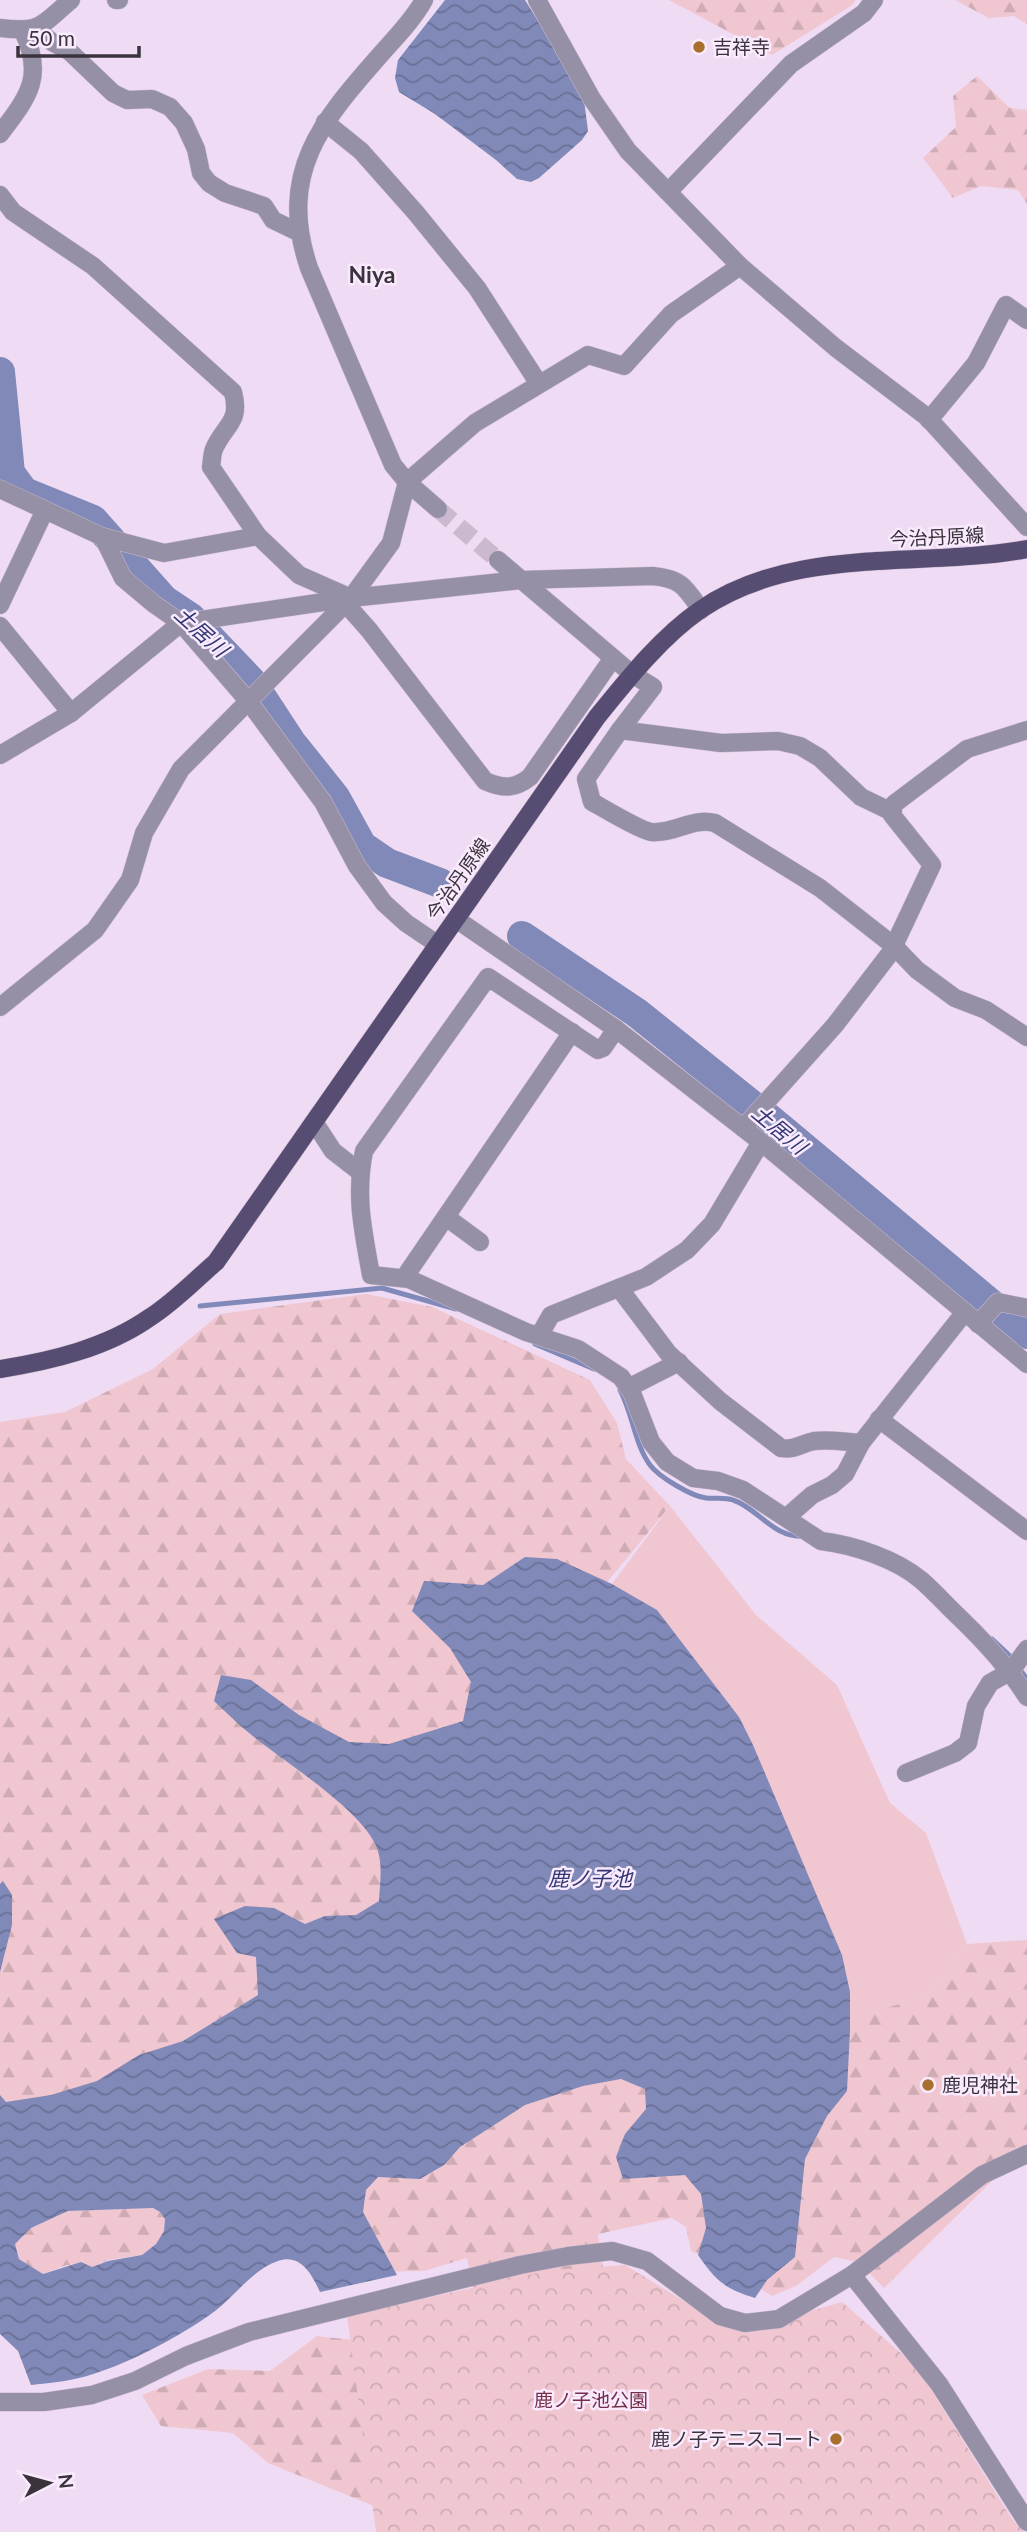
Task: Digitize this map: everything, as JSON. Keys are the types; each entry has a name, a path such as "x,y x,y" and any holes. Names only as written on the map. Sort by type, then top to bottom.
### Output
{"main road":[{"name":"今治丹原線","path":"0,1369 36,1364 84,1350 150,1318 216,1262 597,718 632,674 701,610 742,588 804,570 864,562 993,555 1027,549"}],"street":[{"path":"30,30 71,0"},
{"path":"424,0 403,29 338,104 313,143 303,169 298,195 298,232 309,268 393,465 407,482 438,509"},
{"path":"537,0 592,99 628,151 740,267 836,348 929,420 1027,527"},
{"path":"668,192 791,64 864,13 873,0"},
{"path":"0,27 30,30 69,51 113,93 127,100 152,99 170,107 184,123 201,173 209,183 225,193 264,206 273,220 298,232"},
{"path":"0,134 23,105 33,80 30,30"},
{"path":"325,122 361,151 416,213 477,288 539,384"},
{"path":"0,195 13,212 93,267 233,392 237,407 233,422 214,450 211,467 258,536 299,575 348,601 485,781 500,787 519,786 530,777 613,659"},
{"path":"0,1007 94,930 130,880 144,833 181,769 348,601 391,543 407,482 475,423 588,355 624,366 671,314 740,267"},
{"path":"929,420 976,363 1006,305 1027,320"},
{"path":"0,489 103,537 163,553 258,536"},
{"path":"0,605 45,510"},
{"path":"103,537 122,578 181,623 249,702 323,802 357,866 384,903 406,923 437,944"},
{"path":"498,560 613,659 653,687 586,779 592,802 649,832 702,820 715,823 820,888 894,946 917,970 955,998 986,1010 1027,1037"},
{"path":"0,755 71,713 181,623 520,580 653,576 669,578 684,585 701,610"},
{"path":"0,626 71,713"},
{"path":"620,730 721,743 778,741 800,746 820,758 861,797 892,812"},
{"path":"748,1124 835,1024 894,946 932,865 892,815 894,804 967,749 1027,730"},
{"path":"456,919 748,1124 761,1142 976,1317 1027,1364"},
{"path":"616,1029 603,1048 598,1049 488,977 364,1151 360,1172 359,1207 370,1275 404,1278 538,1336 578,1349 621,1377 652,1442 667,1462 693,1478 718,1481 743,1490 821,1541 887,1559 920,1579 991,1648 1011,1671 1027,1697"},
{"path":"404,1278 572,1032"},
{"path":"314,1122 333,1151 360,1172"},
{"path":"538,1336 551,1315 646,1277 687,1250 712,1224 761,1142"},
{"path":"446,1217 480,1242"},
{"path":"619,1288 668,1353 720,1401 781,1448 792,1450 812,1441 861,1443"},
{"path":"786,1517 812,1494 832,1485 845,1474 861,1443 879,1419 976,1317 998,1302 1027,1308"},
{"path":"628,1388 679,1362"},
{"path":"879,1419 1027,1531"},
{"path":"906,1773 955,1753 968,1743 976,1706 990,1684 1011,1671 1027,1649"},
{"path":"0,2402 44,2402 92,2395 135,2381 186,2356 249,2332 520,2265 612,2251 647,2261 720,2316 745,2323 779,2319 852,2275 982,2175 1027,2154"},
{"path":"852,2275 939,2384 1027,2522"}],"green space":[{"path":"669,0 856,0 851,6 772,55"},
{"path":"955,0 1027,0 1027,24 1014,16 989,18"},
{"path":"977,76 1010,108 1027,110 1027,204 1018,190 981,186 953,198 923,158 956,127 953,96"},
{"path":"366,1294 432,1307 590,1380 617,1423 626,1459 670,1506 594,1598 495,1676 416,1871 283,2009 118,2094 0,2117 0,1422 65,1412 153,1369 220,1314"},
{"path":"670,1506 756,1615 837,1685 890,1803 926,1833 967,1944 926,1997 850,2018 850,1992 657,1610 612,1584"},
{"path":"1027,1940 1027,2157 1001,2172 884,2288 858,2262 834,2257 796,2286 772,2296 732,2271 691,2251 686,2227 672,2218 598,2234 606,2287 374,2506 268,2463 233,2433 161,2426 142,2395 208,2369 270,2371 317,2336 352,2340 484,2344 467,2258 424,2271 363,2272 350,2173 522,2080 833,2022 926,1997 967,1944"},
{"path":"153,2208 165,2219 164,2231 156,2244 142,2255 108,2260 92,2267 67,2265 43,2274 19,2259 15,2244 31,2228 68,2211"},
{"name":"鹿ノ子池公園","path":"625,2265 720,2323 751,2328 842,2302 917,2367 1012,2519 1024,2532 376,2532 347,2316 551,2270"}],"water":[{"path":"445,0 525,0 583,92 588,131 582,140 531,182 517,179 435,114 399,92 395,78 398,60"},
{"name":"鹿ノ子池","path":"525,1557 557,1559 612,1584 657,1610 739,1717 753,1745 842,1955 850,1992 847,2091 827,2116 805,2159 795,2257 767,2280 755,2298 736,2291 716,2278 698,2255 706,2228 701,2194 685,2175 623,2179 616,2157 625,2134 646,2109 645,2089 621,2079 583,2086 525,2105 460,2147 444,2165 420,2179 378,2177 366,2190 363,2212 397,2275 320,2292 305,2267 293,2260 278,2261 260,2270 222,2305 168,2341 95,2373 67,2381 31,2385 18,2351 0,2334 0,2095 6,2102 51,2095 97,2081 139,2055 183,2041 258,1995 256,1957 237,1953 214,1919 245,1906 274,1908 305,1924 325,1916 356,1915 379,1901 380,1861 377,1848 369,1834 340,1803 249,1733 214,1701 221,1675 251,1680 299,1715 349,1742 389,1744 463,1721 471,1682 450,1648 412,1611 424,1581 483,1585","holes":["153,2208 165,2219 164,2231 156,2244 142,2255 108,2261 92,2267 81,2262 43,2274 19,2259 15,2244 31,2228 68,2211"]},
{"path":"3,1881 12,1895 12,1925 0,1972 0,1884"}],"waterway":[{"name":"土居川","path":"0,372 10,473 24,492 93,520 164,600 191,618 251,681 291,742 335,797 362,846 387,863 440,883"},
{"name":"土居川","path":"522,936 637,1013 772,1121 1027,1334"},
{"path":"200,1306 382,1288 456,1309"},
{"path":"535,1344 594,1369"},
{"path":"620,1390 645,1456 660,1475 684,1490 700,1496 733,1500 784,1533 804,1536"},
{"path":"992,1639 1009,1655 1027,1679"}],"tunnel":[{"path":"438,509 498,560"}],"place":[{"name":"吉祥寺","path":"699,47"},
{"name":"鹿児神社","path":"928,2085"},
{"name":"鹿ノ子テニスコート","path":"836,2439"}],"district":[{"name":"Niya","path":"372,275"}]}
